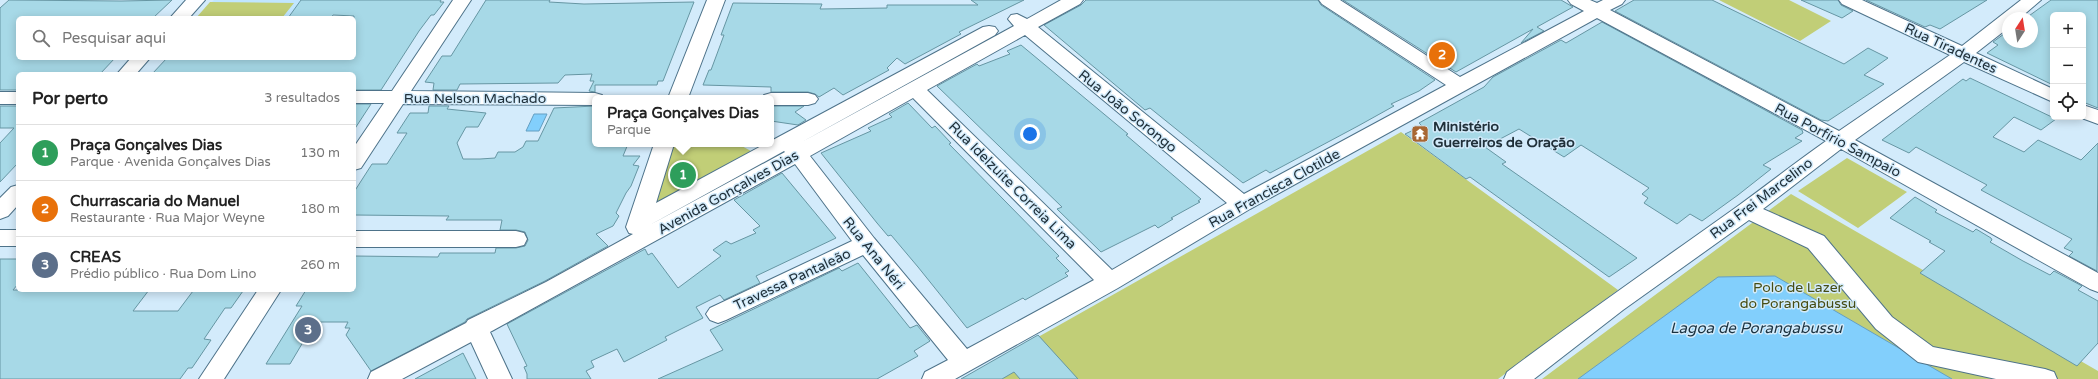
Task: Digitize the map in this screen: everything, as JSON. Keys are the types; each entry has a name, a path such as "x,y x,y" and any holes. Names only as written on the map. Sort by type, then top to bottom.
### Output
{"street":[{"path":"181,16 196,0"},
{"path":"356,160 462,0"},
{"path":"679,95 716,0"},
{"name":"Avenida Gonçalves Dias","path":"793,148 915,89 1020,22 1046,0"},
{"name":"Avenida Gonçalves Dias","path":"380,379 476,327 554,288 636,232 664,228 793,148 1020,22 1074,0"},
{"path":"1328,0 1461,86"},
{"name":"Rua Porfírio Sampaio","path":"1577,0 1840,140 2098,283"},
{"name":"Rua Francisca Clotilde","path":"934,379 1110,282 1242,204 1461,86 1616,0"},
{"name":"Rua Tiradentes","path":"1848,0 2050,95"},
{"name":"Rua Frei Marcelino","path":"2016,12 2032,0"},
{"name":"Rua João Sorongo","path":"1020,22 1242,204"},
{"name":"Rua Frei Marcelino","path":"1516,379 1615,304 1747,210 1791,175 1963,54 2002,23"},
{"path":"128,72 139,60"},
{"name":"Rua Idelzuite Correia Lima","path":"915,89 1110,282"},
{"name":"Rua Nelson Machado","path":"356,97 592,99"},
{"path":"0,98 16,98"},
{"path":"774,99 808,99"},
{"path":"2086,112 2098,118"},
{"path":"636,232 663,147"},
{"name":"Rua Ana Néri","path":"793,148 866,244 964,362"},
{"path":"0,211 16,194"},
{"path":"1747,210 1816,242 1884,323 1927,355 2045,379"},
{"path":"0,238 16,238"},
{"path":"356,238 516,239"},
{"name":"Travessa Pantaleão","path":"718,314 866,244"},
{"path":"211,379 269,292"},
{"path":"476,327 500,379"}],"shaded area":[{"path":"214,0 303,0 290,16 198,16"}],"green space":[{"path":"1719,0 1789,0 1831,21 1800,41"},
{"path":"210,2 294,3 284,16 198,16"},
{"path":"1401,132 1618,290 1498,379 964,379"},
{"path":"670,147 744,147 751,151 658,202 651,200"},
{"path":"1847,158 1907,192 1858,228 1798,191"},
{"name":"Polo de Lazer do Porangabussu","path":"1791,194 2098,371 2098,379 1542,379"}],"water":[{"path":"534,114 547,114 539,131 526,131"},
{"name":"Lagoa de Porangabussu","path":"1775,276 1952,379 1578,379 1718,277"}],"building":[{"path":"9,0 172,0 155,16 16,16 16,60 113,60 102,72 16,72 16,90 0,90 0,8"},
{"path":"301,0 441,0 440,2 444,2 434,15 431,15 419,31 381,90 356,90 356,72 154,72 165,60 356,60 356,16 289,16"},
{"path":"486,0 550,0 549,2 584,4 694,2 663,81 658,81 657,85 595,85 595,92 589,91 594,81 590,81 592,74 565,75 558,83 460,84 457,90 433,90 434,83 425,82 442,56 451,56"},
{"path":"971,0 1024,0 959,32 961,34 905,64 897,58 887,68 889,70 843,95 834,88 819,97 808,92 771,92 771,87 703,85 709,70 711,70 724,35 721,35 733,3 822,4 820,9 887,8 887,5 978,5"},
{"path":"1086,0 1318,0 1321,5 1435,80 1419,91 1391,104 1394,106 1358,126 1270,173 1266,170 1243,183 1150,108 1145,110 1044,25 1081,5"},
{"path":"1343,0 1561,0 1573,7 1537,27 1544,31 1521,43 1533,29 1456,72"},
{"path":"1634,0 1712,0 1844,64 1868,48 1888,58 1864,75 1884,84 1828,121 1821,120 1615,11"},
{"path":"1801,0 1838,0 1841,5 1853,11 1842,18"},
{"path":"1866,0 1987,0 1940,29 1930,25 1925,27"},
{"path":"2051,0 2098,0 2098,108 2086,103 2086,12 2050,12 2050,84 1987,53 1998,45 1993,42 2002,35 2002,48 2038,48 2038,12 2034,12"},
{"path":"1602,22 1802,130 1803,133 1795,138 1802,141 1763,165 1771,169 1702,221 1690,214 1677,224 1644,203 1648,198 1642,194 1649,188 1581,145 1564,157 1519,129 1485,147 1506,162 1502,164 1637,258 1609,277 1470,177 1466,179 1405,134 1422,126 1419,123 1484,87 1493,77 1561,40 1566,43"},
{"path":"1021,45 1128,134 1126,135 1201,199 1198,201 1200,202 1171,218 1173,219 1158,228 1155,225 1101,252 1057,209 1062,207 937,86 977,64 979,66 1010,54 1007,51"},
{"path":"1970,78 2050,116 2050,120 2055,120 2041,130 2014,117 1993,137 2024,152 2038,140 2081,160 2098,143 2097,271 2069,256 2073,252 2064,248 2072,239 1981,190 1987,185 1916,147 1909,153 1882,140 1963,79 1966,81"},
{"path":"908,103 932,128 935,126 951,143 949,144 1059,256 1056,258 1069,271 1065,273 1068,276 1025,300 1023,298 967,328 891,235 888,236 877,223 821,153 871,131 868,128 892,117 889,114"},
{"path":"356,104 371,104 356,127"},
{"path":"0,106 16,106 16,165 0,182 0,143 14,128 0,128"},
{"path":"429,106 449,106 447,109 486,113 478,127 466,127 457,143 463,159 480,159 495,158 498,152 515,152 523,147 526,141 538,141 554,108 592,106 592,147 627,147 623,156 640,156 633,165 639,166 631,186 616,213 619,216 613,226 596,234 608,246 545,281 467,319 465,322 371,371 346,335 350,328 345,328 348,322 315,322 290,364 266,364 302,306 296,306 305,292 356,292 356,256 438,257 440,253 495,253 496,248 516,248 525,246 528,240 525,232 516,230 500,230 502,220 446,220 449,216 356,215 356,189 372,164 387,164 407,133 397,133 410,113 428,113"},
{"path":"774,106 804,106 795,112 806,120 798,125 774,121"},
{"path":"782,173 836,238 756,276 760,283 724,300 720,295 696,307 703,318 665,337 667,340 624,362 617,349 591,361 594,367 586,371 591,379 527,379 527,374 524,367 527,366 507,324 645,249 648,255 652,253 678,288 721,256 713,250 726,241 731,244 756,233 753,230 760,226 734,200"},
{"path":"1915,197 1937,210 1935,212 1973,232 1976,229 1991,238 1992,240 1990,242 2023,261 2050,275 2054,271 2082,286 2078,290 2098,301 2098,343 2077,366 1920,273 1945,251 1929,242 1931,241 1890,218"},
{"path":"0,259 16,259 16,286 13,290 16,290 16,292 147,292 133,311 178,311 192,292 242,292 231,308 225,308 204,339 211,340 192,368 188,368 180,379 0,379"},
{"path":"858,263 910,328 917,325 930,341 914,351 918,356 877,379 658,379 723,350 710,330 839,268 842,271"},
{"path":"1038,335 1078,379 1020,379 1014,372 1002,379 961,379"},
{"path":"463,353 476,379 415,379"}],"place":[{"name":"Churrascaria do Manuel","path":"1442,55"},
{"name":"Ministério Guerreiros de Oração","path":"1420,134"},
{"name":"Praça Gonçalves Dias","path":"683,175"},
{"name":"CREAS","path":"308,330"}]}
